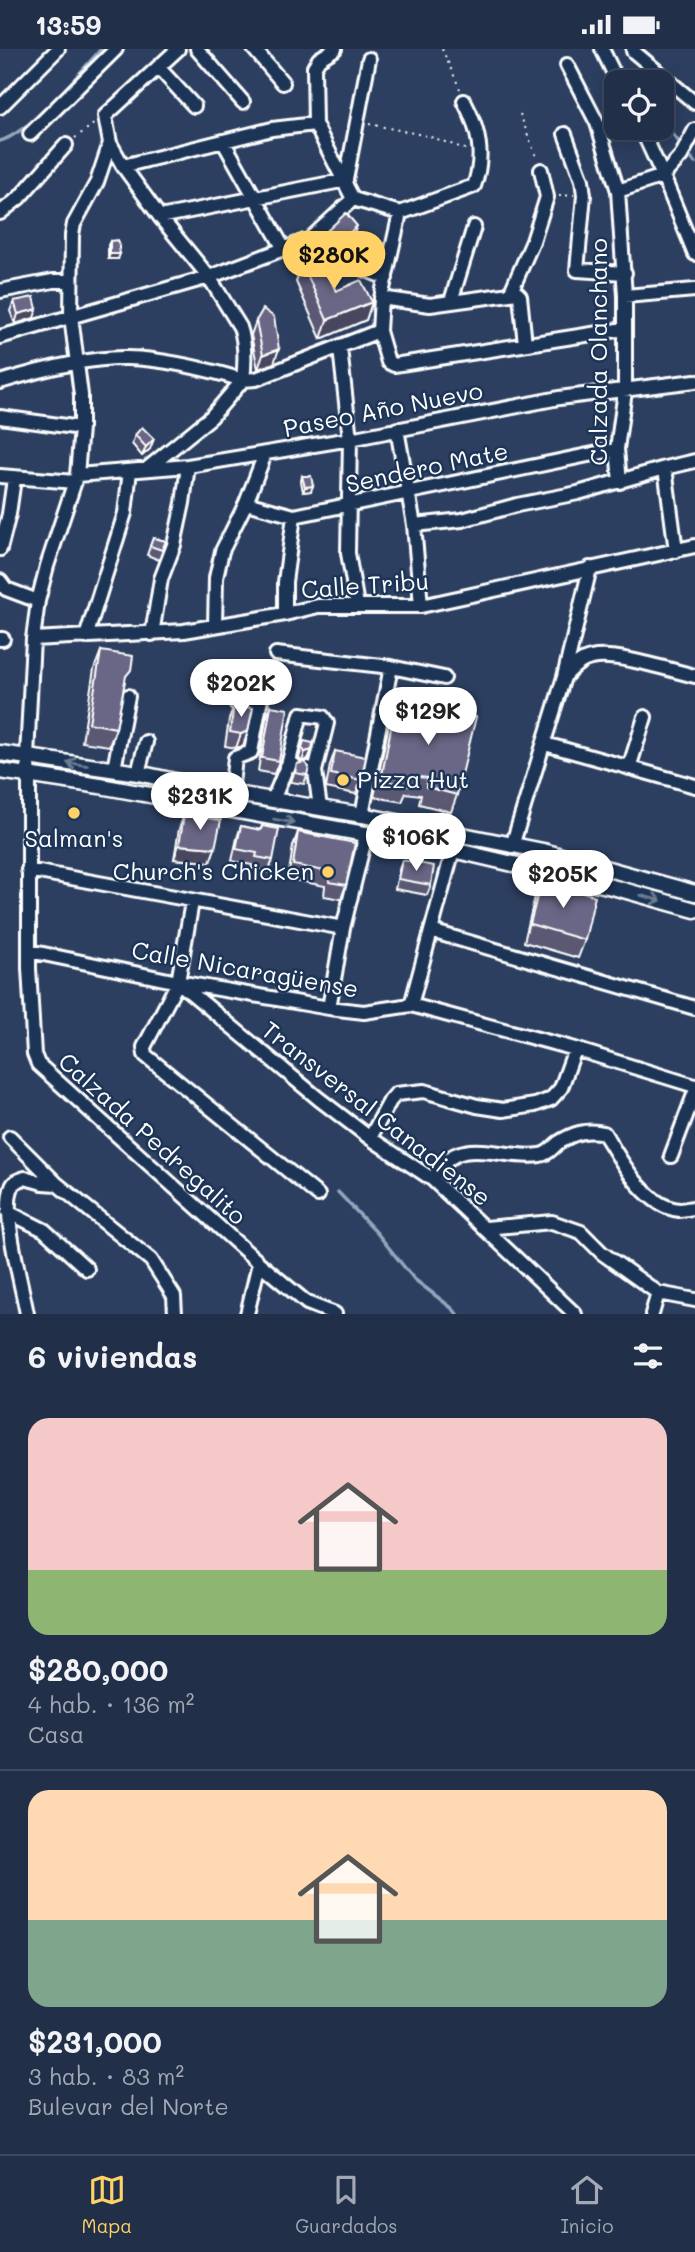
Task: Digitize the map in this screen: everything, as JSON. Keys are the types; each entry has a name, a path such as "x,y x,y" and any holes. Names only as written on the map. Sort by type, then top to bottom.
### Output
{"main road":[{"path":"0,753 138,773 543,851 695,893"},
{"path":"0,771 453,850 603,885 695,910"}],"street":[{"path":"0,107 58,49"},
{"path":"30,134 116,49"},
{"path":"148,468 211,417 243,380 243,336 209,277 123,166 106,131 105,116 178,49"},
{"path":"197,49 243,101"},
{"path":"254,49 283,83"},
{"path":"309,49 318,59"},
{"path":"335,49 318,59 314,67 315,124 353,199 400,213 474,186 480,156 479,134 464,101"},
{"path":"602,49 612,70"},
{"path":"633,51 695,103"},
{"path":"160,217 322,184 343,183 348,179 369,59"},
{"name":"Calzada Olanchano","path":"567,65 597,123 618,191 625,273 625,391 617,449 621,482"},
{"path":"158,67 194,106"},
{"path":"123,166 272,129 315,124"},
{"path":"618,191 663,176 681,156 695,130"},
{"path":"565,134 582,180 584,195 577,270 625,273"},
{"path":"646,140 695,254"},
{"path":"223,141 284,250"},
{"name":"Calzada Pedregalito","path":"110,143 97,182 74,224 71,316 81,428 76,479 38,601 33,639 26,756 29,774 28,870 34,1054 38,1064 259,1263 307,1303 335,1314"},
{"path":"0,213 19,198 65,145"},
{"path":"510,294 533,241 547,197 541,170"},
{"path":"0,337 209,277 284,250 316,235 353,199"},
{"path":"400,213 382,298 379,331 388,362 394,365 624,328"},
{"path":"451,301 474,227"},
{"path":"339,259 386,278"},
{"path":"0,291 53,281 71,281"},
{"path":"625,296 695,290"},
{"path":"382,298 429,305 517,293 520,296 525,344"},
{"path":"0,382 77,363 126,358 198,367 243,380 256,379 379,331"},
{"path":"340,348 350,439 348,553 358,605"},
{"name":"Paseo Año Nuevo","path":"0,476 14,479 76,479 148,468 188,466 350,439 559,398 695,381"},
{"path":"0,417 81,428"},
{"path":"397,429 414,525 421,605"},
{"name":"Sendero Mate","path":"246,503 294,516 617,449"},
{"path":"215,626 215,578 222,551 246,503 265,454"},
{"path":"414,525 462,520 517,505 578,493 695,461"},
{"path":"152,634 161,579 174,545 188,466"},
{"path":"664,468 689,549"},
{"path":"86,637 125,513 130,471"},
{"path":"0,549 14,479"},
{"path":"285,614 285,582 294,516"},
{"name":"Calle Tribu","path":"33,639 152,634 215,626 318,606 421,605 689,549"},
{"path":"512,846 564,677 590,568"},
{"path":"0,581 6,589 38,601"},
{"path":"276,654 391,667 444,678"},
{"path":"564,677 588,658 606,656 695,676"},
{"path":"362,815 391,667"},
{"path":"114,769 128,696"},
{"path":"231,793 235,758 251,752 260,704 236,703"},
{"path":"629,768 645,717"},
{"path":"138,773 146,742"},
{"path":"545,744 695,786"},
{"path":"273,800 301,767 320,808"},
{"path":"330,1008 343,928 366,835"},
{"path":"411,1005 455,835"},
{"path":"28,870 343,928"},
{"path":"192,902 178,982 144,1047 145,1055 318,1195"},
{"path":"431,931 695,1008"},
{"name":"Calle Nicaragüense","path":"30,951 178,982 330,1008 364,1012 411,1005 575,1049 695,1086"},
{"name":"Transversal Canadiense","path":"178,982 370,1138 432,1179 575,1314"},
{"path":"370,1138 396,1094 424,1091 477,1106 503,1110 521,1109 551,1099 561,1088 575,1049"},
{"path":"671,1156 695,1092"},
{"path":"432,1179 445,1160 464,1151 525,1157 544,1155 558,1143 580,1131 594,1131 604,1133 637,1185 663,1205 678,1210 695,1207"},
{"path":"10,1137 57,1184 151,1260 174,1296 175,1314"},
{"path":"27,1314 8,1212 11,1189 20,1179 25,1178 57,1184"},
{"path":"8,1212 44,1230 87,1269"},
{"path":"486,1228 552,1223 581,1232 602,1253 657,1293 695,1300"},
{"path":"247,1314 259,1263"},
{"path":"652,1314 657,1293"}],"path":[{"path":"442,49 464,101"},
{"path":"520,114 541,170"},
{"path":"65,145 105,116"},
{"path":"358,122 428,137 480,156"}],"building":[{"path":"346,213 357,226 339,242 328,230"},
{"path":"118,240 120,254 110,254 110,241"},
{"path":"318,255 336,291 361,280 372,302 327,320 302,263"},
{"path":"34,297 37,309 18,314 14,301"},
{"path":"263,309 274,317 279,349 263,355 256,321"},
{"path":"142,427 154,439 146,447 135,435"},
{"path":"302,476 311,476 313,486 305,487"},
{"path":"153,538 166,541 162,550 150,546"},
{"path":"101,651 133,656 131,670 126,676 116,728 89,723"},
{"path":"396,702 476,717 457,795 426,787 427,778 410,776 409,786 381,780"},
{"path":"234,705 253,708 248,731 241,734 230,732"},
{"path":"271,706 288,709 279,761 262,758"},
{"path":"304,741 313,743 312,750 305,752 302,748"},
{"path":"335,751 366,757 361,780 331,774"},
{"path":"304,762 309,767 307,775 295,773 297,764"},
{"path":"184,815 221,820 215,848 179,845"},
{"path":"241,826 261,830 262,826 279,829 273,860 256,857 257,853 236,849"},
{"path":"298,832 355,843 346,885 329,882 330,872 293,865"},
{"path":"402,860 434,866 431,885 398,879"},
{"path":"542,878 595,896 585,940 530,924"}],"waterway":[{"path":"0,141 12,136 39,115 101,49"},
{"path":"674,136 682,146"},
{"path":"686,152 695,163"},
{"path":"338,1192 377,1233 414,1279 457,1314"}],"place":[{"name":"Pizza Hut","path":"343,780"},
{"name":"Salman's","path":"74,813"},
{"name":"Church's Chicken","path":"328,872"}]}
